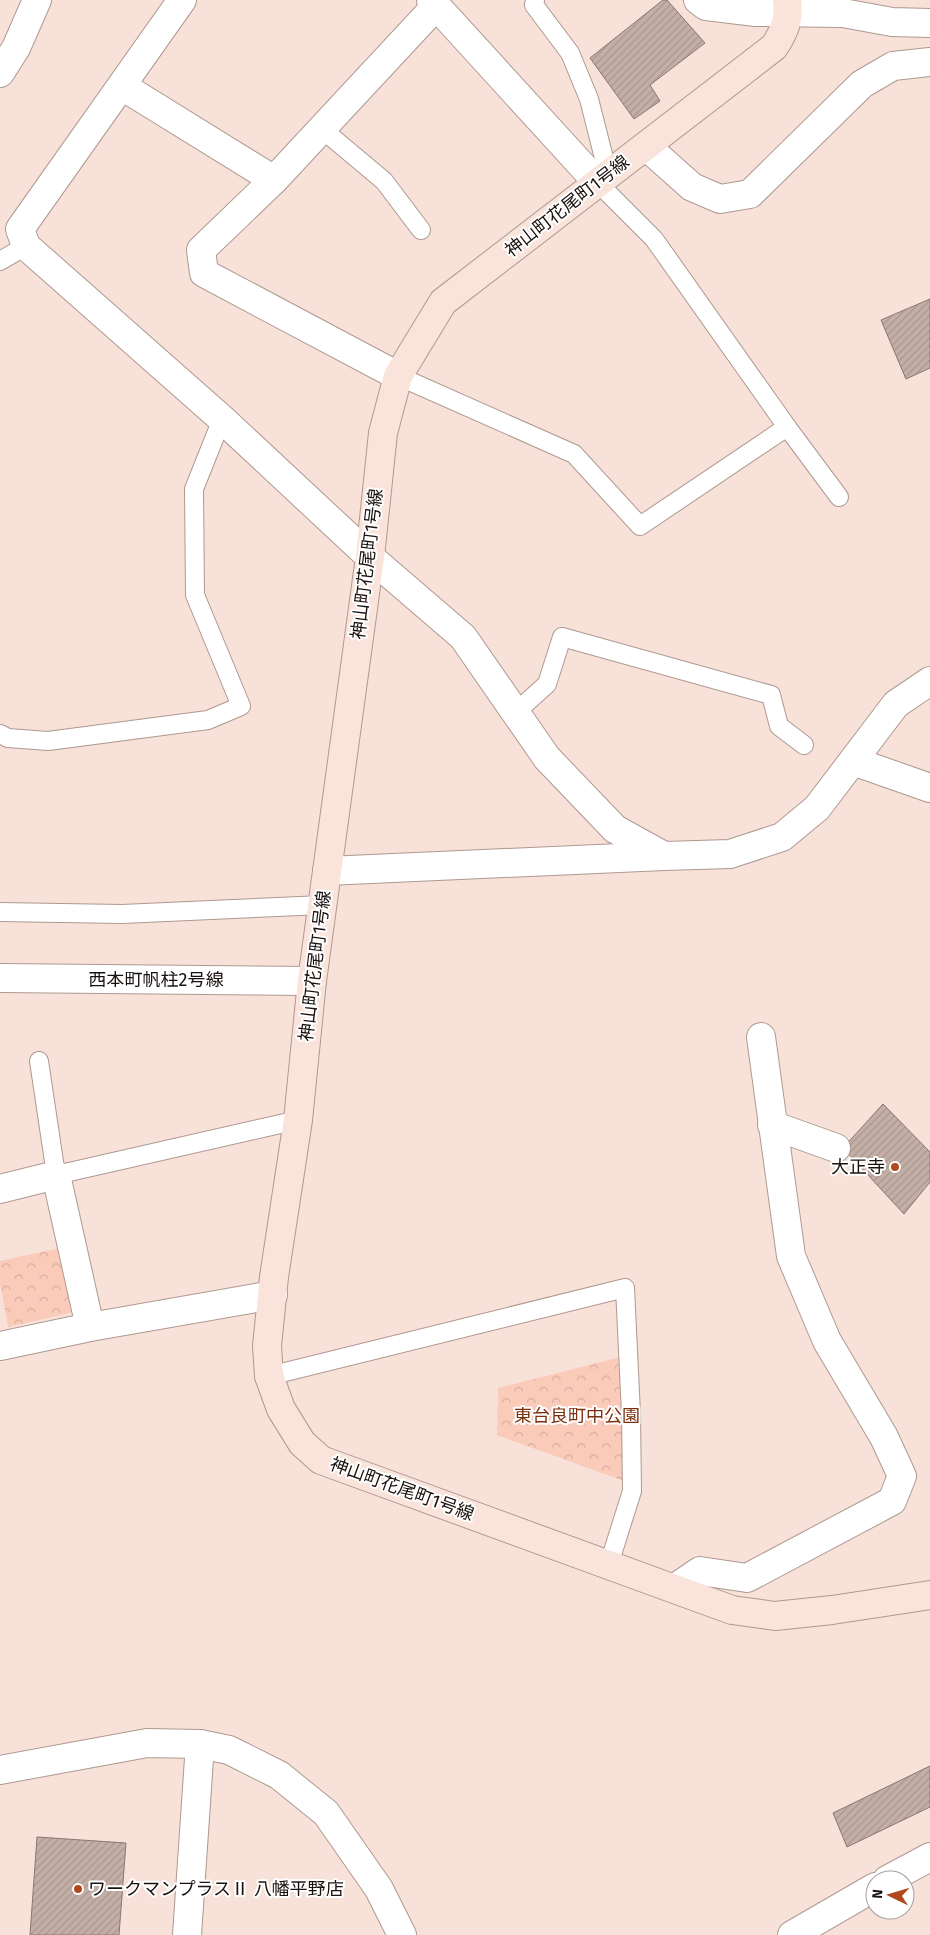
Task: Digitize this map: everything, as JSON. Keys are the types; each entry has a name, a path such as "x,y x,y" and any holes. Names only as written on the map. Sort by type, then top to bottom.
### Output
{"street":[{"path":"0,73 16,48 37,0"},
{"path":"698,0 706,6 756,12 788,6 892,22 930,23"},
{"path":"177,1 122,86 16,234 222,419 370,557 463,637 547,758 615,828 664,856"},
{"path":"398,376 204,273 201,250 274,180 322,129 433,3 602,178"},
{"name":"神山町花尾町1号線","path":"788,6 784,32 774,47 443,302 398,376 382,433 370,557 312,981 298,1120 267,1346 269,1376 281,1409 302,1443 321,1460 732,1610 776,1616 832,1610 930,1595"},
{"path":"646,146 692,187 720,199 750,194 862,84 893,66 930,62"},
{"path":"122,86 274,180"},
{"path":"327,871 730,854 782,837 817,808 896,704 930,681"},
{"path":"853,761 930,788"},
{"name":"西本町帆柱2号線","path":"0,978 312,981"},
{"path":"675,1588 700,1571 748,1578 892,1501 902,1476 884,1437 827,1341 790,1256 761,1037"},
{"path":"772,1125 836,1148"},
{"path":"0,1189 56,1175 90,1327"},
{"path":"0,1346 90,1327 273,1296"},
{"path":"0,1770 147,1743 200,1744 229,1750 279,1775 326,1813 379,1889 402,1935"},
{"path":"189,1933 200,1744"},
{"path":"906,1870 930,1857"},
{"path":"792,1935 865,1893"}],"lane":[{"path":"534,0 534,5 570,53 590,99 602,178 654,239 839,497"},
{"path":"322,129 384,181 421,230"},
{"path":"0,261 16,234"},
{"path":"398,376 574,454 640,526 787,427"},
{"path":"0,734 8,738 48,741 208,720 241,706 195,595 194,489 222,419"},
{"path":"515,713 547,684 562,636 771,695 779,726 804,744"},
{"path":"0,912 122,914 323,905"},
{"path":"39,1061 56,1175 298,1120"},
{"path":"269,1376 625,1288 631,1414 632,1490 609,1564"}],"green space":[{"path":"65,1247 79,1311 8,1327 0,1283 0,1261"},
{"name":"東台良町中公園","path":"621,1357 624,1481 497,1435 498,1388"}],"building":[{"path":"663,0 667,0 705,43 650,85 660,101 634,119 590,58"},
{"path":"930,299 930,368 906,379 881,320"},
{"name":"大正寺","path":"883,1104 930,1152 930,1182 904,1214 843,1148"},
{"path":"930,1766 930,1807 847,1847 833,1813"},
{"name":"ワークマンプラスⅡ 八幡平野店","path":"37,1837 126,1843 119,1935 30,1935"}],"place":[{"name":"大正寺","path":"895,1167"},
{"name":"ワークマンプラスⅡ 八幡平野店","path":"78,1889"}]}
